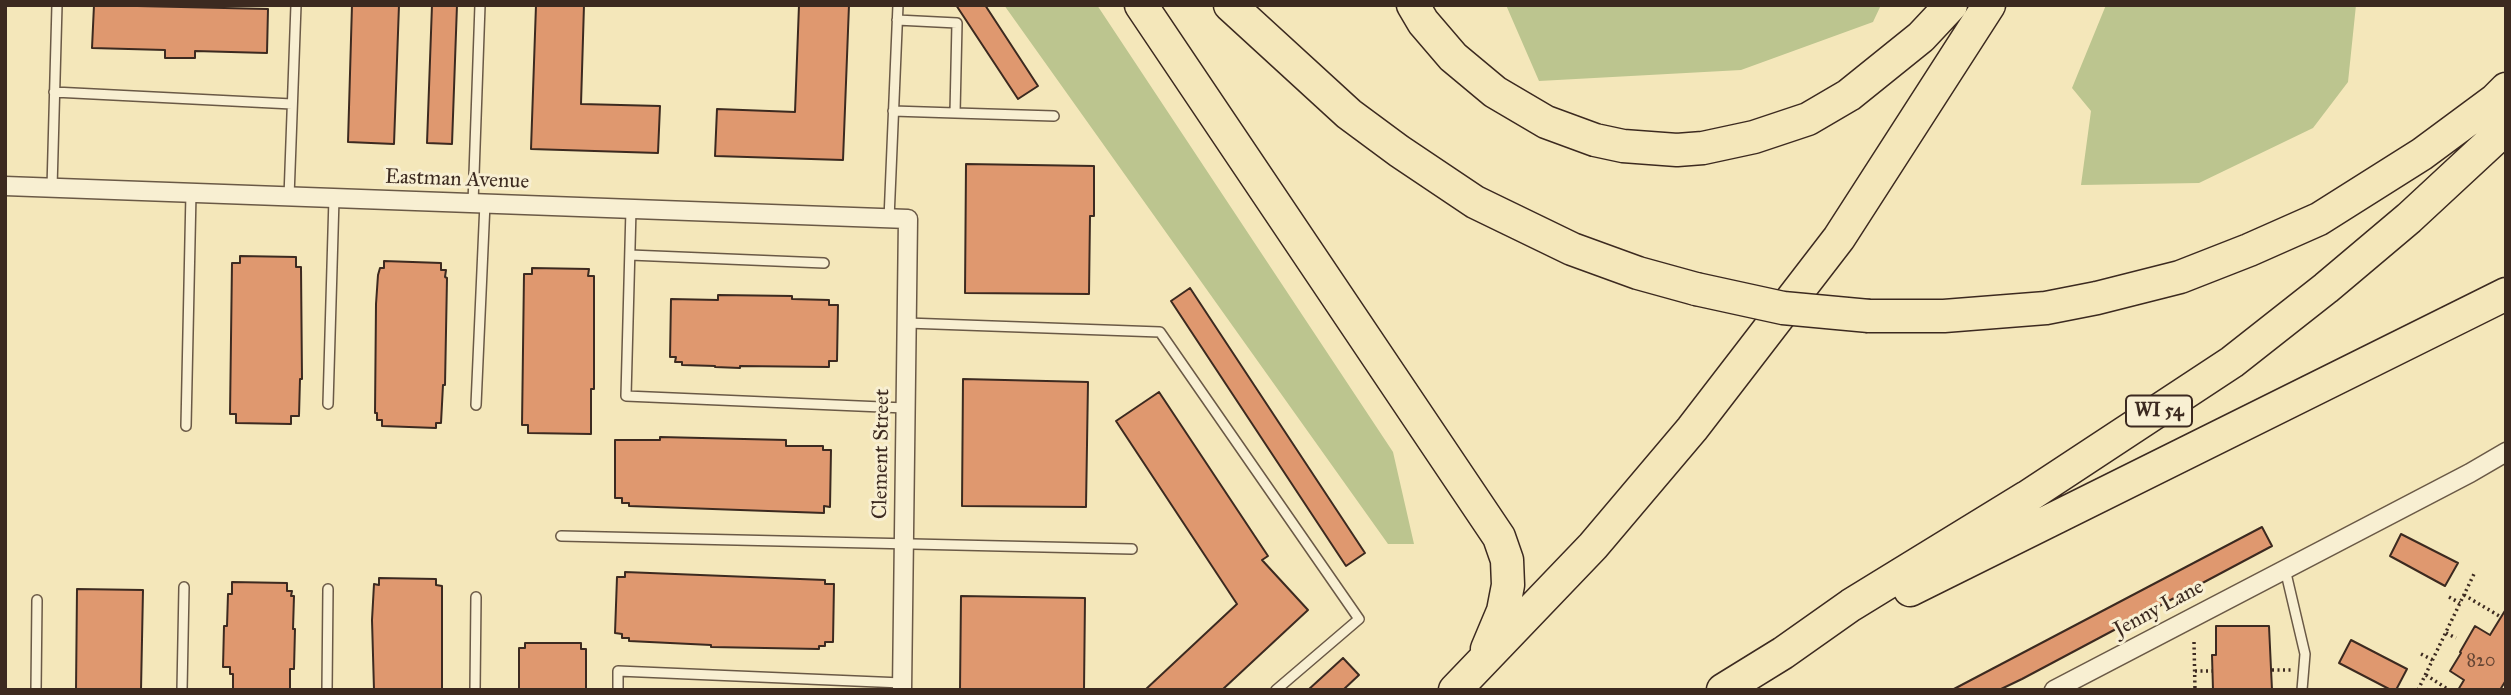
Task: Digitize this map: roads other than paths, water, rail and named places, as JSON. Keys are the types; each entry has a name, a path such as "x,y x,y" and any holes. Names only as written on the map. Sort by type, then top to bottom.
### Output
{"highway":[{"path":"1141,5 1499,537 1507,560 1507,593 1500,620 1478,666"},
{"path":"1230,5 1349,114 1475,202 1572,249 1638,273 1783,308 1868,316 1944,316 2046,308 2179,278 2319,219 2422,154 2506,89"},
{"path":"1413,5 1423,22 1454,57 1495,92 1546,122 1595,140 1623,146 1677,150 1703,148 1754,137 1808,119 1849,95 1921,37 1951,5"},
{"path":"1455,690 1593,546 1692,429 1839,238 1989,5"},
{"name":"WI 54","path":"1723,690 1851,606 2027,497 2232,362 2388,236 2506,128"},
{"path":"1783,653 2506,294"}],"street":[{"name":"Eastman Avenue","path":"5,186 908,219"},
{"name":"Clement Street","path":"902,687 908,219"},
{"name":"Jenny Lane","path":"2054,690 2506,452"}],"lane":[{"path":"52,188 57,5"},
{"path":"289,197 296,5"},
{"path":"476,405 480,5"},
{"path":"889,219 898,5"},
{"path":"897,20 957,23 955,114"},
{"path":"54,92 292,104"},
{"path":"893,111 1054,116"},
{"path":"186,426 191,193"},
{"path":"328,404 334,198"},
{"path":"631,209 626,397 905,408"},
{"path":"630,255 824,263"},
{"path":"907,323 1160,332 1360,619 1276,690"},
{"path":"561,536 1132,549"},
{"path":"2285,569 2305,654 2302,690"},
{"path":"182,690 184,587"},
{"path":"327,690 328,589"},
{"path":"475,690 476,597"},
{"path":"36,690 37,600"},
{"path":"618,690 618,671 902,687"}]}
